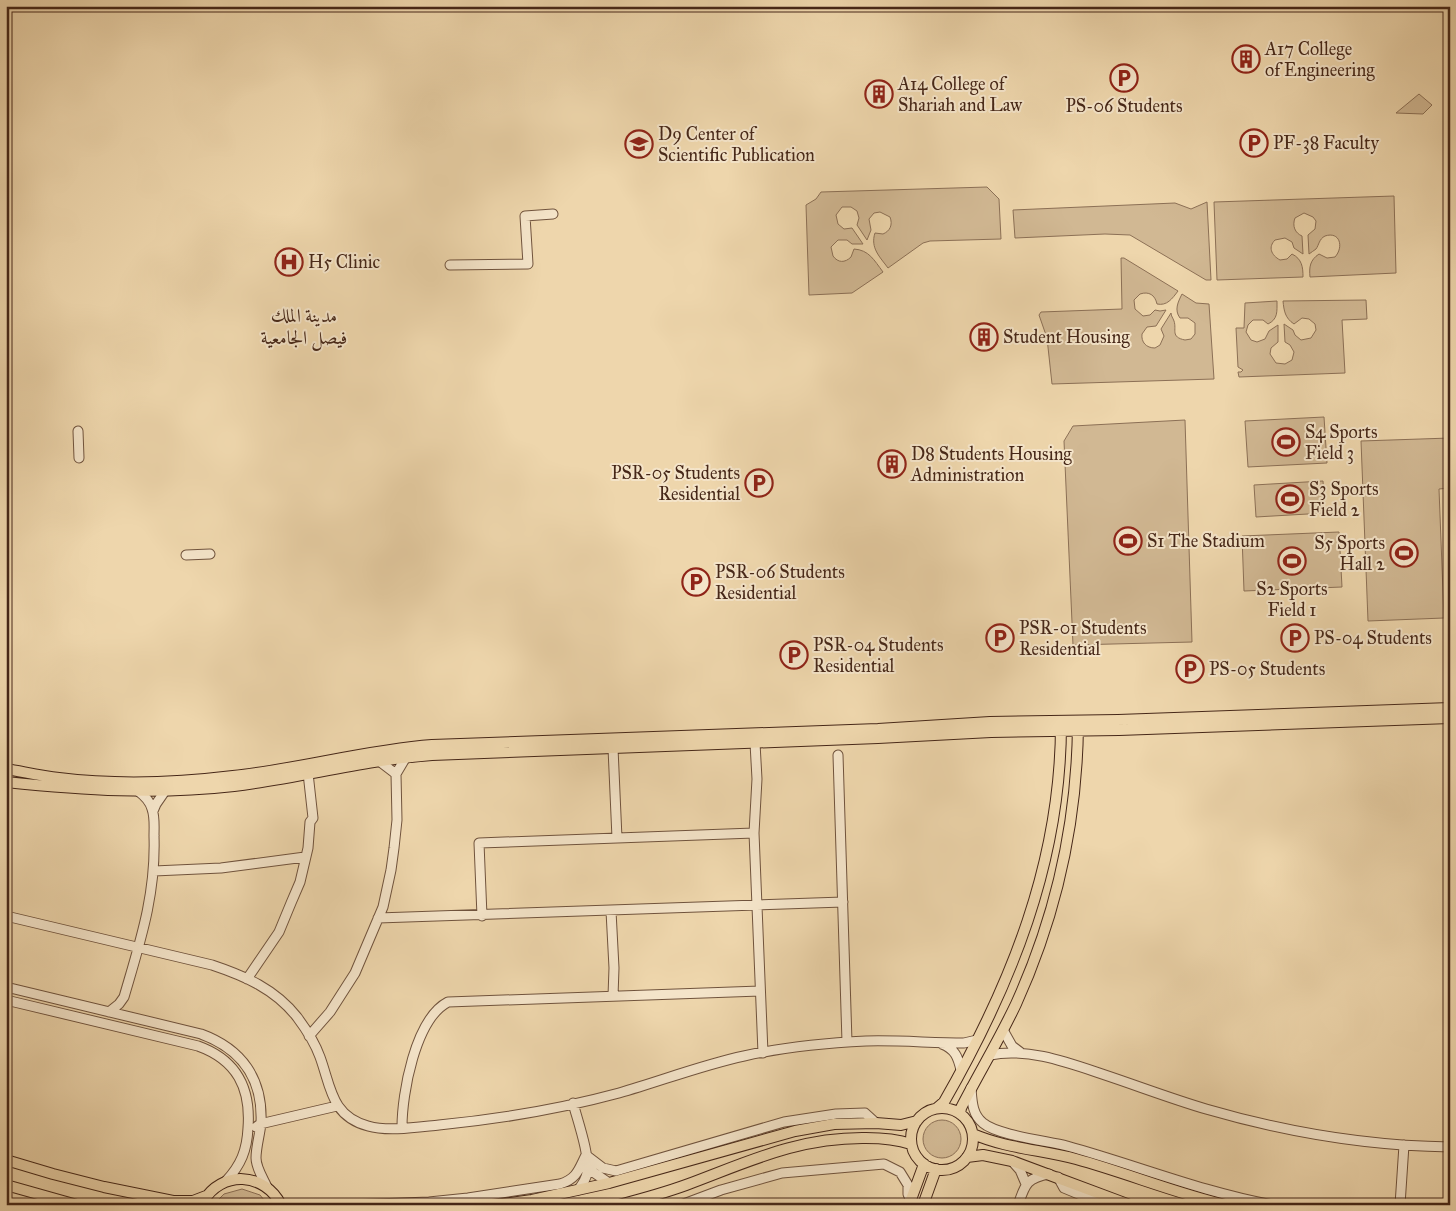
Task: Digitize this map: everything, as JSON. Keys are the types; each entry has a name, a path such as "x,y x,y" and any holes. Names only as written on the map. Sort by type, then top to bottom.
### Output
{"main road":[{"path":"1078,726 1450,708"},
{"path":"6,770 88,781 177,781 235,776 392,749 432,745 1061,726 1450,718"},
{"path":"6,782 88,790 165,791 236,786 406,757 878,738 1061,726"},
{"path":"937,1108 949,1109 960,1114 968,1123 973,1134 972,1146 967,1157 953,1168 936,1169 924,1164 916,1155 911,1144 912,1132 917,1121 926,1112 937,1108 944,1102 1000,995 1015,959 1041,879 1057,793 1061,726"},
{"path":"960,1114 971,1088 1003,1030 1039,948 1059,883 1075,796 1078,766 1078,726"},
{"path":"495,1205 532,1200 609,1183 782,1134 834,1124 876,1123 901,1125 917,1121"},
{"path":"973,1134 985,1139 1083,1161 1226,1205"},
{"path":"620,1205 684,1186 760,1156 798,1145 859,1138 897,1139 911,1144"},
{"path":"967,1157 983,1155 1012,1161 1130,1205"},
{"path":"6,1160 104,1187 173,1201 204,1200 212,1190 226,1181 243,1178 259,1182 267,1187 281,1204"},
{"path":"910,1203 924,1164"},
{"path":"923,1205 936,1169"},
{"path":"6,1185 77,1205"}],"street":[{"path":"450,265 528,264 525,216 553,214"},
{"path":"78,431 79,458"},
{"path":"186,555 210,554"},
{"path":"755,743 757,779 754,833 763,1052"},
{"path":"613,748 617,838"},
{"path":"838,755 847,1042"},
{"path":"309,1036 330,1012 355,973 378,918 391,870 394,848 396,774 406,757"},
{"path":"379,761 396,774"},
{"path":"247,979 272,943 285,919 300,882 310,822 313,818 308,773"},
{"path":"138,791 146,798 153,811"},
{"path":"109,1012 124,997 139,948 153,887 153,811 165,791"},
{"path":"482,916 480,843 754,833"},
{"path":"154,871 221,868 305,857"},
{"path":"378,918 482,916 842,902"},
{"path":"611,911 614,968 613,996"},
{"path":"6,916 212,965 234,972 262,986 284,1003 309,1036 320,1058 328,1088 337,1106 353,1120 364,1125 383,1128 476,1121 573,1103 620,1092 708,1065 763,1052 847,1042 964,1043 977,1040"},
{"path":"6,987 200,1034 226,1046 243,1062 255,1082 261,1104 256,1157 259,1170 267,1187"},
{"path":"402,1128 404,1095 410,1067 421,1037 433,1016 448,1002 760,991"},
{"path":"124,997 132,1017"},
{"path":"6,1000 198,1046 219,1056 234,1069 244,1087 249,1105 248,1133 244,1154 234,1172 226,1181"},
{"path":"1003,1030 1012,1046 1023,1053"},
{"path":"934,1042 945,1045 956,1053"},
{"path":"955,1043 961,1070"},
{"path":"990,1055 1002,1052 1023,1053 1082,1068 1243,1119 1312,1134 1404,1145 1450,1147"},
{"path":"971,1088 973,1108 978,1117 983,1123 997,1130 1063,1145 1194,1186 1273,1205"},
{"path":"573,1103 586,1157 587,1174 586,1180 578,1190"},
{"path":"248,1133 260,1124 337,1106"},
{"path":"586,1157 603,1168 616,1171 793,1121 836,1114 865,1113 876,1123"},
{"path":"1400,1204 1404,1145"},
{"path":"586,1157 593,1172 609,1183"},
{"path":"350,1205 468,1198 560,1184 569,1181 575,1176 586,1157"},
{"path":"1012,1161 1020,1170 1026,1184"},
{"path":"681,1205 722,1190 782,1173 884,1164 900,1172 908,1185 910,1203"},
{"path":"1018,1205 1026,1184 1032,1178 1053,1176 1064,1188 1105,1205"}],"shaded area":[{"path":"1419,94 1432,105 1423,114 1396,113"},
{"path":"987,187 999,199 1001,239 930,241 923,243 888,268 875,248 874,238 875,233 883,234 889,229 891,225 890,217 880,212 874,213 869,219 871,230 867,240 857,225 859,218 857,211 851,207 842,207 836,215 838,224 844,229 852,228 863,244 852,244 847,240 838,240 831,247 833,256 839,261 844,261 851,257 854,249 864,251 871,256 883,272 852,293 809,295 806,205 816,199 821,192"},
{"path":"1394,196 1396,273 1310,277 1312,261 1319,254 1327,258 1335,257 1340,245 1334,236 1325,236 1320,240 1316,249 1309,254 1308,235 1315,229 1316,221 1313,217 1304,213 1295,218 1294,224 1296,231 1302,236 1303,254 1294,248 1292,242 1285,238 1275,240 1271,248 1280,260 1287,259 1292,254 1298,258 1302,267 1303,277 1217,280 1214,202"},
{"path":"1207,202 1211,280 1206,280 1130,235 1105,234 1015,238 1013,210 1175,203 1191,209"},
{"path":"1121,258 1124,258 1178,291 1164,304 1157,304 1149,293 1140,294 1134,300 1135,309 1143,316 1150,315 1155,310 1166,310 1156,326 1147,327 1142,334 1143,342 1147,346 1155,348 1160,345 1164,336 1161,329 1171,313 1177,337 1185,340 1191,339 1195,334 1195,323 1188,318 1180,318 1177,312 1182,294 1196,303 1209,304 1214,379 1052,384 1047,338 1039,315 1041,312 1122,309"},
{"path":"1366,300 1367,319 1342,320 1345,373 1239,377 1238,372 1243,370 1238,367 1236,328 1244,328 1245,303 1277,301 1277,312 1274,320 1268,324 1263,320 1253,320 1248,325 1246,332 1251,340 1257,342 1265,339 1269,331 1278,325 1278,342 1271,348 1270,354 1276,363 1285,364 1292,360 1294,352 1290,345 1285,342 1284,324 1293,330 1295,335 1301,340 1311,338 1316,330 1315,324 1309,319 1302,318 1294,324 1291,322 1286,314 1283,301"},
{"name":"S4 Sports Field 3","path":"1324,417 1327,463 1248,467 1245,421"},
{"name":"S1 The Stadium","path":"1185,420 1192,642 1073,645 1064,441 1073,426"},
{"name":"S5 Sports Hall 2","path":"1450,438 1450,488 1439,489 1444,618 1368,621 1361,441"},
{"name":"S3 Sports Field 2","path":"1323,481 1325,513 1256,517 1254,485"},
{"name":"S2 Sports Field 1","path":"1339,532 1342,587 1244,591 1242,536"},
{"path":"942,1120 955,1126 961,1139 955,1152 942,1158 929,1152 923,1139 929,1126"},
{"path":"242,1189 260,1195 268,1205 213,1205 224,1194"}],"place":[{"name":"A17 College of Engineering","path":"1246,59"},
{"name":"PS-06 Students","path":"1124,78"},
{"name":"A14 College of Shariah and Law","path":"879,94"},
{"name":"PF-38 Faculty","path":"1254,143"},
{"name":"D9 Center of Scientific Publication","path":"639,144"},
{"name":"H5 Clinic","path":"289,262"},
{"name":"Student Housing","path":"984,337"},
{"name":"S4 Sports Field 3","path":"1286,442"},
{"name":"D8 Students Housing Administration","path":"892,464"},
{"name":"PSR-05 Students Residential","path":"759,483"},
{"name":"S3 Sports Field 2","path":"1290,499"},
{"name":"S1 The Stadium","path":"1128,541"},
{"name":"S5 Sports Hall 2","path":"1404,553"},
{"name":"S2 Sports Field 1","path":"1292,561"},
{"name":"PSR-06 Students Residential","path":"696,582"},
{"name":"PSR-01 Students Residential","path":"1000,638"},
{"name":"PS-04 Students","path":"1295,638"},
{"name":"PSR-04 Students Residential","path":"794,655"},
{"name":"PS-05 Students","path":"1190,669"}],"district":[{"name":"مدينة الملك فيصل الجامعية","path":"304,326"}]}
